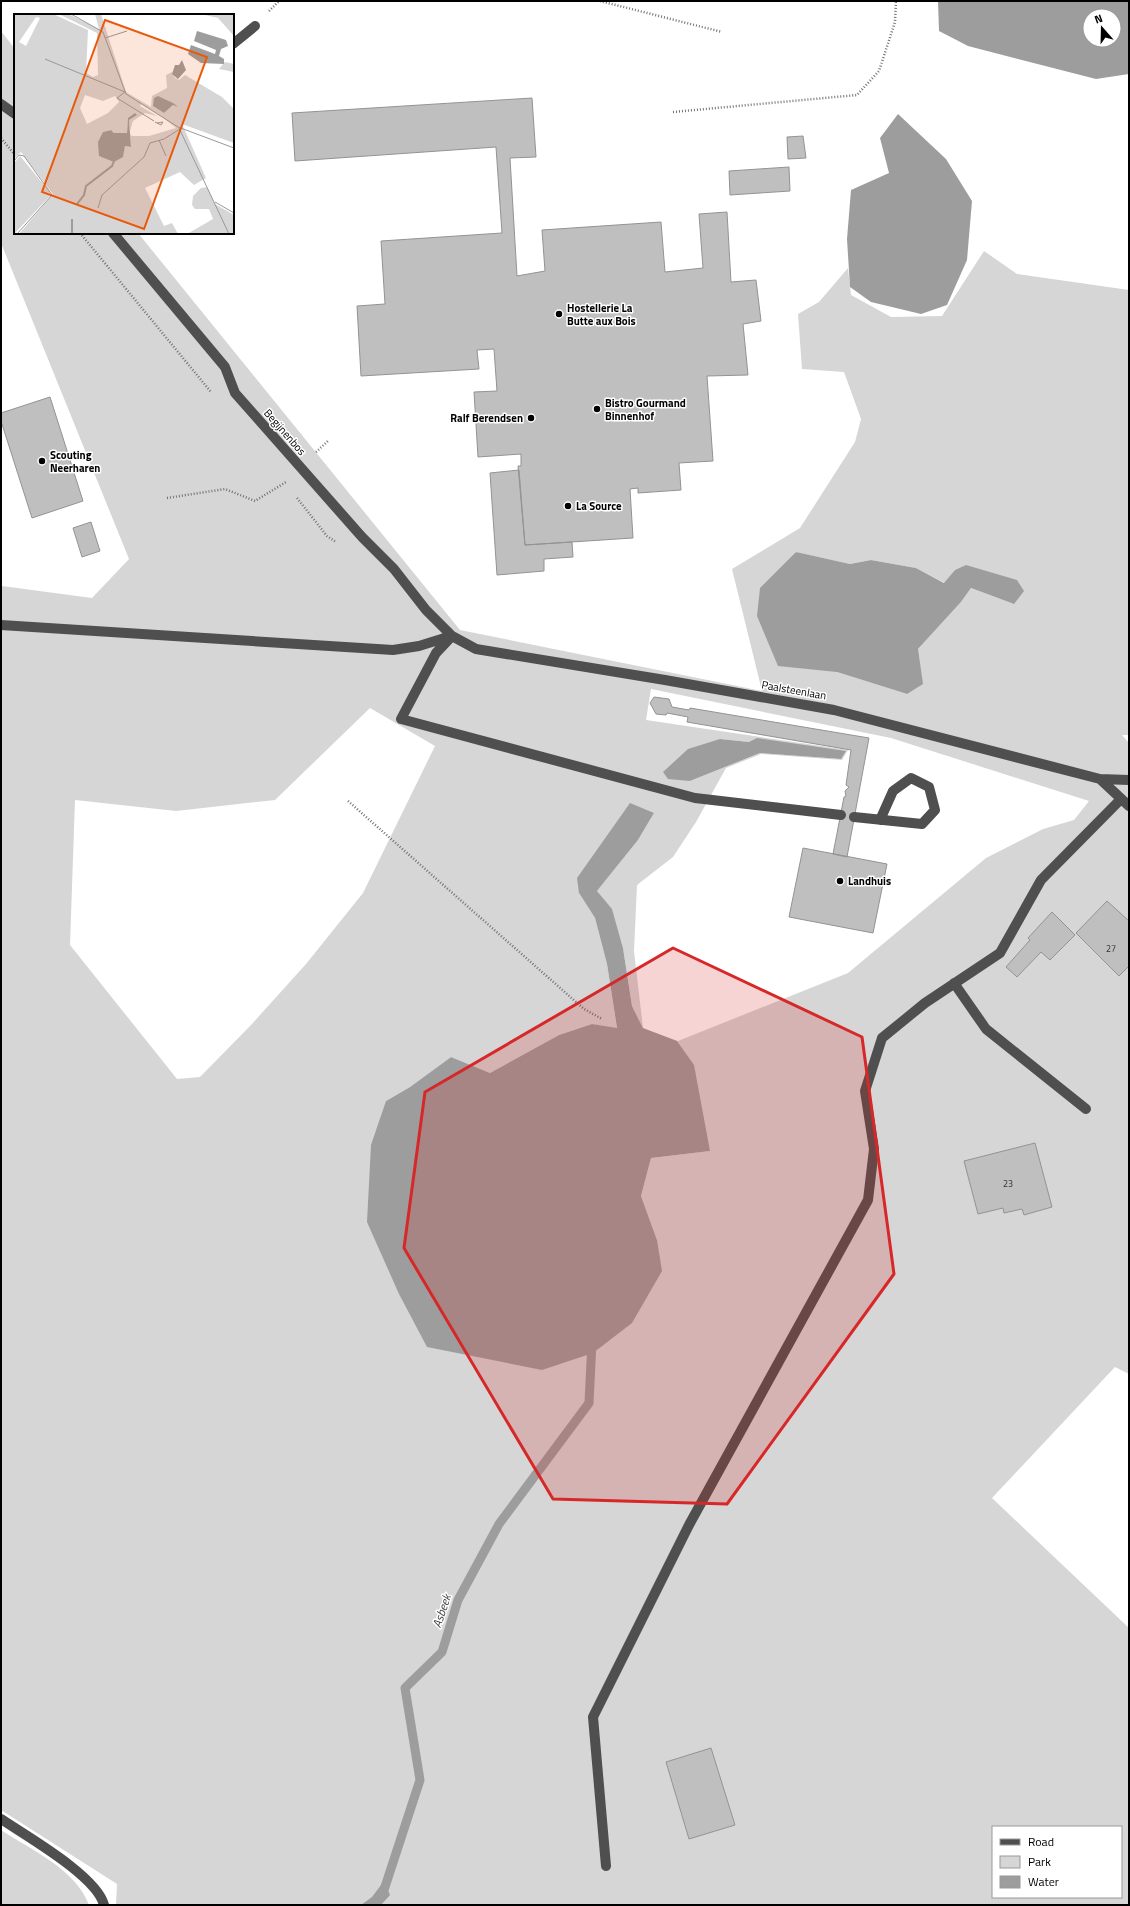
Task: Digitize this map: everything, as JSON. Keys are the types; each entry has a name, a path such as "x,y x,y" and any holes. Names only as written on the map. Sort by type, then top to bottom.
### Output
{"street":[{"path":"234,43 255,26"},
{"path":"1,104 14,113"},
{"name":"Begijnenbos","path":"114,234 225,367 235,393 300,468 394,569 426,610 452,636"},
{"path":"1,625 393,650 419,646 452,636"},
{"path":"452,636 436,652 401,719 695,798 841,815"},
{"name":"Paalsteenlaan","path":"452,636 476,650 665,680 834,710 1100,779 1129,780"},
{"path":"854,817 880,820 922,824 935,810 929,787 911,778 893,791 880,820"},
{"path":"1100,779 1129,806"},
{"path":"606,1866 593,1717 690,1526 868,1200 874,1149 865,1091 882,1038 925,1003 1000,953 1042,880 1121,799"},
{"path":"954,983 986,1028 1086,1109"},
{"path":"1,1818 71,1866 91,1884 104,1905"}],"path":[{"path":"600,1 722,32"},
{"path":"673,112 857,95 879,71 895,22 896,1"},
{"path":"1,138 14,154"},
{"path":"167,498 225,489 255,501 285,483 328,441"},
{"path":"348,801 584,1009 602,1019"}],"highlighted area":[{"path":"673,948 862,1037 894,1274 727,1504 553,1499 404,1248 425,1092"}],"green space":[{"path":"1,31 14,48 14,234 139,234 460,630 762,691 732,569 800,528 855,442 861,419 844,372 802,369 798,314 819,302 848,268 851,295 891,317 942,316 984,251 1017,274 1129,290 1129,735 1122,735 1129,743 1129,1374 1115,1367 992,1498 1129,1628 1129,1905 116,1905 117,1884 1,1810 1,584 2,586 92,598 129,559 1,243","holes":["795,552 850,564 871,560 916,568 945,583 955,570 1014,604 971,588 961,602 918,649 907,694 837,672","651,689 891,738 1089,801 1074,820 1043,829 986,858 848,973 678,1041 643,1028 634,951 637,885 673,857 696,822 726,768 761,754 842,760 848,750 646,720","370,708 435,746 363,893 306,964 251,1025 200,1077 177,1079 70,945 75,800 176,811 275,800","720,739 749,742 841,759 760,753 690,781","654,813 638,840 597,891 612,910 623,948 632,1006 643,1028 677,1041 710,1151 651,1158 641,1196 657,1240 599,1347 592,1353 386,1101 410,1087 451,1057 490,1073 559,1035 592,1024 617,1029 607,964 595,918 579,893"]},
{"path":"1,1830 39,1853 63,1871 83,1892 89,1905 1,1905"}],"water":[{"path":"938,1 1129,1 1129,74 1096,79 968,46 939,31"},
{"path":"898,114 946,159 972,201 967,260 947,305 921,314 871,302 850,287 847,239 851,190 889,173 880,138"},
{"path":"796,552 850,564 871,560 916,568 944,583 955,570 966,565 1017,580 1024,591 1014,604 971,588 961,602 918,649 923,684 907,694 837,672 778,666 757,616 760,588"},
{"path":"757,738 846,751 841,759 760,753 690,781 668,779 663,772 688,749 720,739 749,742"},
{"path":"630,803 654,813 638,840 597,891 612,909 623,948 632,1006 643,1028 677,1041 694,1065 710,1151 651,1158 641,1196 657,1240 662,1271 632,1323 593,1353 542,1370 427,1347 399,1294 367,1222 371,1145 386,1101 410,1087 451,1057 490,1073 559,1035 592,1024 617,1028 607,964 595,918 579,893 577,878"},
{"path":"384,1881 390,1895 381,1905 361,1905 372,1897"}],"building":[{"name":"Hostellerie La Butte aux Bois","path":"532,98 536,157 510,158 517,276 545,271 542,230 661,222 665,272 703,268 699,214 727,212 731,282 756,280 761,321 743,324 748,375 707,376 713,461 679,463 681,490 638,493 638,488 630,489 633,538 525,545 518,466 521,466 521,454 478,457 474,392 497,391 494,349 477,350 479,369 361,376 357,306 385,304 381,241 502,233 496,147 295,161 292,113"},
{"path":"803,136 806,158 788,159 787,137"},
{"path":"789,167 790,191 730,195 729,171"},
{"name":"Scouting Neerharen","path":"50,397 83,501 32,518 1,421 1,413"},
{"path":"519,470 525,545 572,542 573,557 544,559 544,571 497,575 490,473"},
{"path":"91,522 100,551 82,557 73,528"},
{"path":"654,697 669,699 672,707 689,710 690,708 869,738 847,857 833,854 844,797 846,796 845,791 849,787 846,785 851,750 687,722 688,717 667,713 666,715 656,714 650,703"},
{"name":"Landhuis","path":"803,848 887,864 873,933 789,917"},
{"path":"1107,901 1129,921 1129,966 1119,976 1076,933"},
{"path":"1052,912 1075,935 1050,960 1041,952 1017,977 1006,967 1030,940 1028,938"},
{"path":"1035,1143 1052,1207 1024,1215 1022,1209 1004,1213 1003,1208 978,1214 964,1161"},
{"path":"711,1748 735,1825 689,1839 666,1762"}],"waterway":[{"name":"Asbeek","path":"372,1905 383,1893 420,1780 405,1688 442,1652 458,1600 499,1524 589,1403 592,1342"}],"place":[{"name":"Hostellerie La Butte aux Bois","path":"559,314"},
{"name":"Bistro Gourmand Binnenhof","path":"597,409"},
{"name":"Ralf Berendsen","path":"531,418"},
{"name":"Scouting Neerharen","path":"42,461"},
{"name":"La Source","path":"568,506"},
{"name":"Landhuis","path":"840,881"}]}
